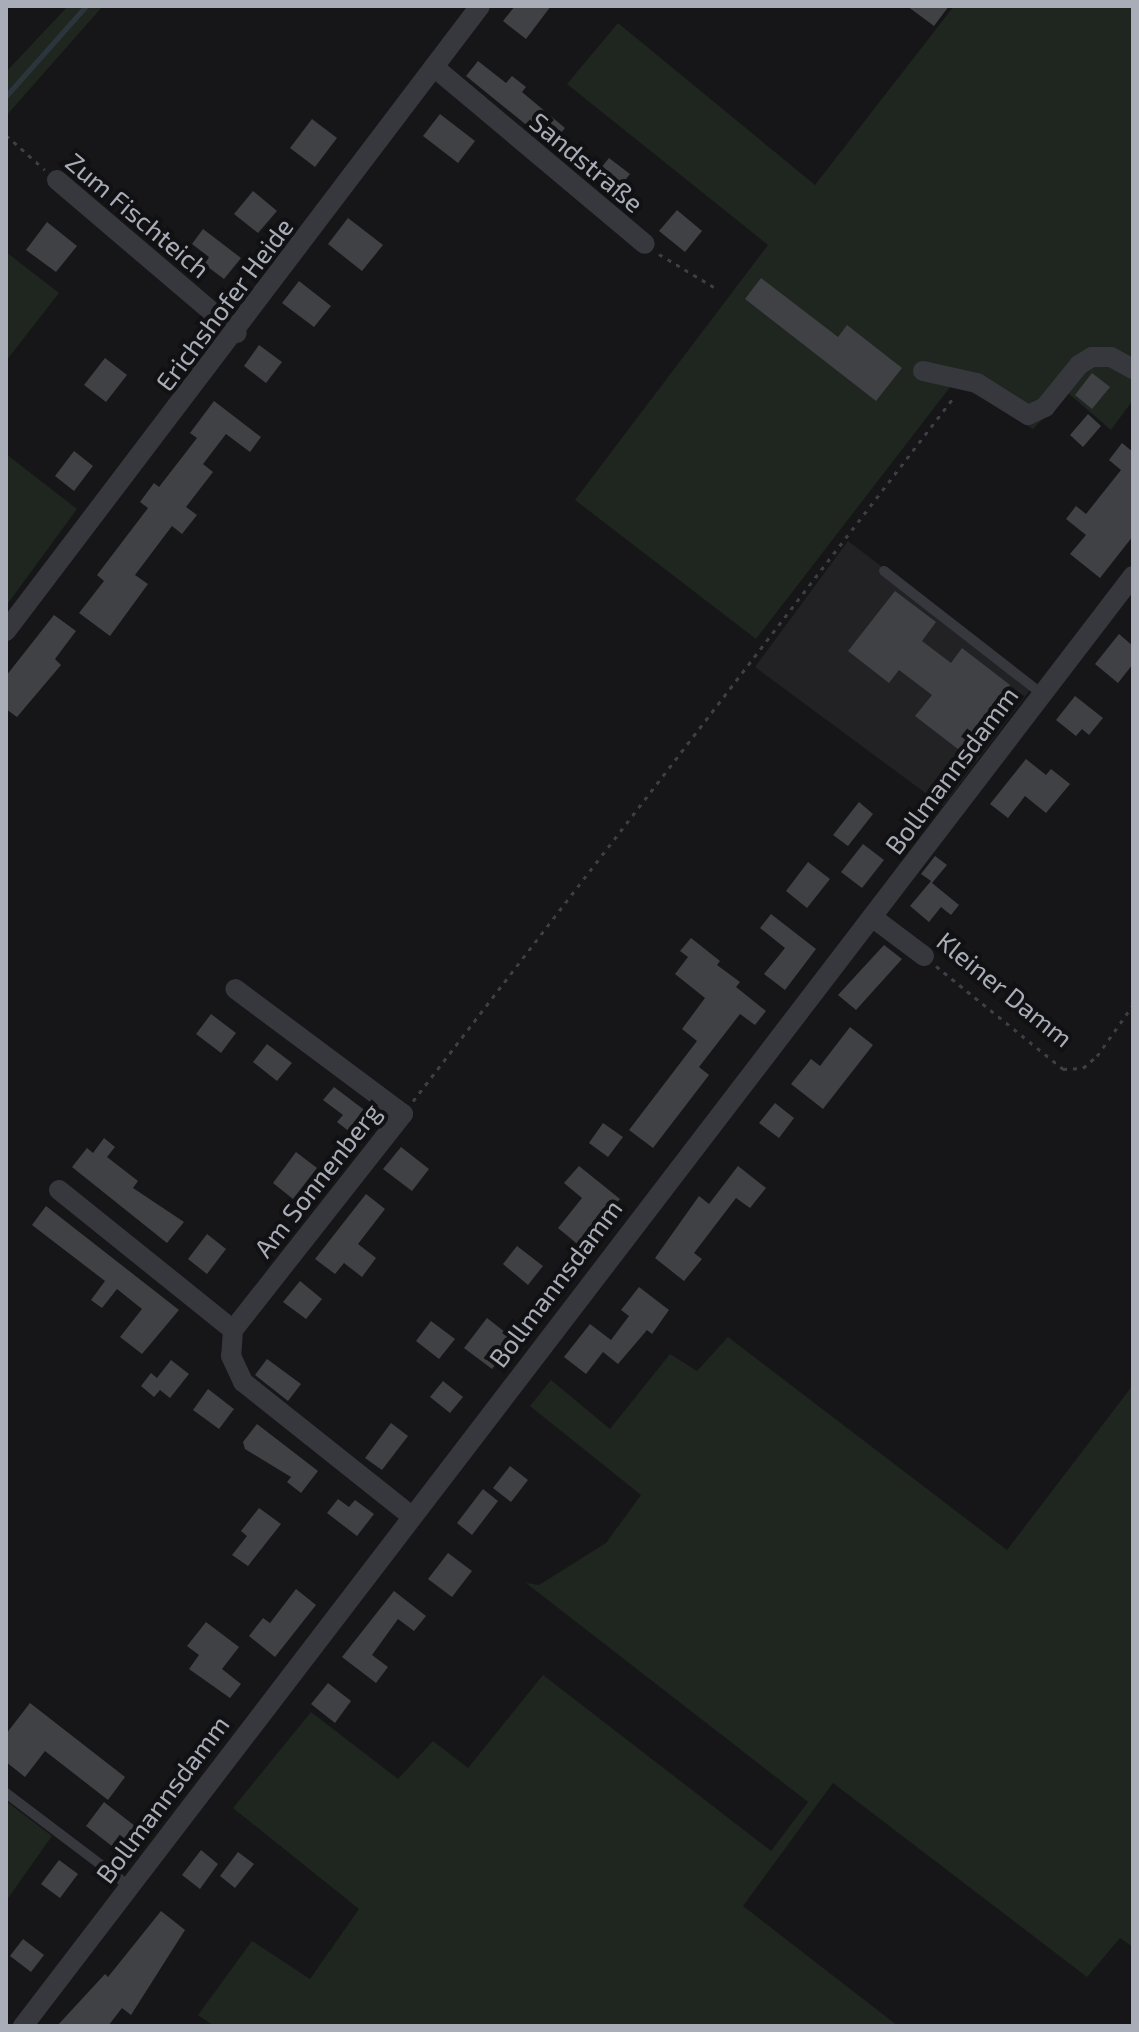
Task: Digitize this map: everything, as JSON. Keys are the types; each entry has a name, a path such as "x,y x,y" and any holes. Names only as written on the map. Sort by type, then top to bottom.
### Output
{"street":[{"name":"Erichshofer Heide","path":"6,631 237,333 480,6"},
{"name":"Sandstraße","path":"434,67 645,244"},
{"name":"Zum Fischteich","path":"57,180 237,333"},
{"path":"923,371 967,380 1028,415 1045,407 1079,365 1092,357 1111,357 1133,369"},
{"name":"Bollmannsdamm","path":"23,2026 410,1515 1133,576"},
{"name":"Kleiner Damm","path":"872,917 924,956"},
{"name":"Am Sonnenberg","path":"233,1330 403,1114 235,989"},
{"path":"59,1190 233,1330 231,1356 243,1382 410,1515"}],"lane":[{"path":"884,571 1042,694"},
{"path":"6,1793 129,1886"}],"path":[{"name":"Zum Fischteich","path":"6,135 57,180"},
{"name":"Sandstraße","path":"645,244 714,287"},
{"path":"403,1114 967,380"},
{"name":"Kleiner Damm","path":"924,956 1063,1069 1083,1068 1097,1056 1133,1005"}],"shaded area":[{"path":"68,6 103,6 6,116 6,72"},
{"path":"954,6 1133,6 1133,400 1111,430 1068,393 1033,429 954,382 756,639 575,500 768,245 567,84 618,23 815,185"},
{"path":"6,252 59,293 6,361"},
{"path":"6,454 77,509 6,606"},
{"path":"848,541 1035,683 943,806 755,667"},
{"path":"728,1337 1007,1550 1133,1385 1133,1947 1120,1938 1087,1977 833,1783 743,1906 898,2026 214,2026 198,2015 252,1941 310,1979 359,1909 233,1808 311,1712 398,1779 433,1741 468,1768 543,1675 771,1851 808,1802 526,1583 539,1585 606,1543 641,1495 530,1406 551,1380 610,1429 670,1354 697,1371"},
{"path":"6,1801 52,1836 6,1901"}],"building":[{"path":"515,6 551,6 526,39 503,21"},
{"path":"907,6 949,6 934,26"},
{"path":"478,61 506,83 512,76 526,87 522,92 565,128 551,145 466,76"},
{"path":"440,114 475,141 458,163 423,136"},
{"path":"312,119 337,138 315,167 290,148"},
{"path":"609,158 630,174 614,194 593,178"},
{"path":"253,191 277,211 258,233 234,214"},
{"path":"677,210 702,231 685,252 659,231"},
{"path":"348,218 383,245 362,271 328,244"},
{"path":"47,222 77,246 56,272 26,250"},
{"path":"203,229 241,258 224,279 204,264 209,257 192,244"},
{"path":"761,278 838,337 847,325 902,368 876,401 745,299"},
{"path":"299,281 331,306 314,327 282,303"},
{"path":"259,345 282,362 266,383 244,366"},
{"path":"105,358 127,375 106,402 84,385"},
{"path":"1092,373 1110,387 1092,409 1075,395"},
{"path":"214,401 261,437 250,452 226,434 203,464 213,472 186,507 197,515 182,534 172,526 135,575 148,584 110,636 79,613 104,581 97,575 148,508 140,502 154,483 159,487 197,438 190,433"},
{"path":"1088,414 1101,426 1083,447 1070,435"},
{"path":"1122,443 1133,452 1133,536 1100,578 1070,554 1086,535 1066,519 1076,506 1086,514 1121,470 1109,460"},
{"path":"74,451 93,466 74,491 55,476"},
{"path":"895,591 936,622 922,641 951,663 962,648 1010,685 963,753 915,716 932,695 899,670 889,683 848,651"},
{"path":"54,615 76,631 55,659 61,665 17,717 6,709 6,676"},
{"path":"1119,634 1133,646 1133,664 1118,683 1095,664"},
{"path":"1075,696 1103,718 1089,735 1082,729 1076,736 1056,720"},
{"path":"1026,759 1046,775 1051,769 1070,784 1046,813 1025,796 1008,818 990,804"},
{"path":"859,802 873,814 848,846 833,835"},
{"path":"863,844 884,860 862,888 841,872"},
{"path":"935,856 947,865 932,883 959,905 951,915 941,907 929,922 910,906 931,881 921,874"},
{"path":"808,862 830,879 807,908 786,891"},
{"path":"771,914 816,949 785,990 764,974 785,948 760,928"},
{"path":"691,938 720,961 717,965 740,982 736,987 766,1011 755,1025 740,1014 699,1067 709,1075 653,1148 629,1130 697,1041 682,1029 705,998 675,974 688,957 680,951"},
{"path":"884,945 902,959 856,1010 838,995"},
{"path":"211,1014 236,1033 221,1053 196,1034"},
{"path":"850,1027 873,1045 823,1109 791,1084 811,1059 820,1066"},
{"path":"267,1044 292,1063 277,1081 253,1062"},
{"path":"334,1087 371,1115 355,1136 337,1122 343,1115 323,1100"},
{"path":"775,1103 794,1118 779,1138 759,1123"},
{"path":"603,1123 623,1137 608,1157 589,1143"},
{"path":"104,1138 115,1147 107,1157 138,1181 133,1188 184,1222 167,1243 72,1167 87,1148 93,1153"},
{"path":"401,1147 429,1169 412,1191 383,1169"},
{"path":"296,1152 317,1168 293,1199 273,1183"},
{"path":"579,1166 620,1199 581,1247 558,1228 582,1198 564,1183"},
{"path":"738,1166 766,1188 750,1208 736,1198 694,1253 702,1259 684,1281 655,1258 699,1196 709,1204"},
{"path":"366,1194 385,1209 358,1244 376,1258 362,1277 344,1263 335,1274 315,1259"},
{"path":"46,1206 179,1310 142,1354 120,1337 142,1309 117,1289 102,1308 91,1300 105,1281 32,1225"},
{"path":"207,1234 226,1249 207,1274 188,1259"},
{"path":"517,1246 543,1266 528,1285 503,1264"},
{"path":"300,1281 322,1299 306,1319 283,1302"},
{"path":"639,1287 669,1310 652,1334 647,1330 618,1364 603,1352 586,1374 564,1357 590,1324 611,1340 629,1316 621,1310"},
{"path":"487,1318 515,1340 492,1369 464,1348"},
{"path":"431,1321 455,1339 439,1359 416,1341"},
{"path":"267,1359 301,1384 288,1401 255,1375"},
{"path":"171,1360 189,1374 170,1398 160,1390 154,1397 141,1386 151,1373 157,1378"},
{"path":"443,1381 463,1397 450,1413 430,1397"},
{"path":"208,1389 234,1409 219,1429 193,1410"},
{"path":"391,1423 408,1436 382,1470 365,1458"},
{"path":"257,1424 318,1471 301,1493 287,1482 291,1477 245,1449 243,1442"},
{"path":"510,1466 528,1480 511,1502 493,1488"},
{"path":"483,1489 498,1501 472,1535 457,1523"},
{"path":"338,1499 349,1507 355,1500 374,1514 357,1536 327,1513"},
{"path":"259,1508 281,1524 248,1566 232,1555 247,1536 241,1531"},
{"path":"448,1553 472,1571 452,1597 428,1579"},
{"path":"296,1589 316,1605 275,1657 249,1636 263,1618 270,1623"},
{"path":"394,1591 426,1616 414,1631 398,1619 372,1655 388,1667 376,1683 342,1657"},
{"path":"206,1622 239,1647 222,1669 241,1684 230,1698 189,1669 199,1655 187,1646"},
{"path":"328,1683 351,1701 335,1723 311,1704"},
{"path":"30,1703 125,1777 108,1800 45,1751 25,1777 6,1762 6,1734"},
{"path":"104,1802 135,1826 117,1850 86,1826"},
{"path":"201,1850 218,1864 200,1889 182,1875"},
{"path":"238,1852 254,1864 235,1888 220,1876"},
{"path":"59,1860 78,1874 60,1898 41,1884"},
{"path":"161,1911 185,1930 131,2015 122,2008 108,2026 57,2026 105,1974 108,1977"},
{"path":"23,1939 44,1955 31,1972 10,1956"}],"waterway":[{"path":"6,96 86,6"}]}
